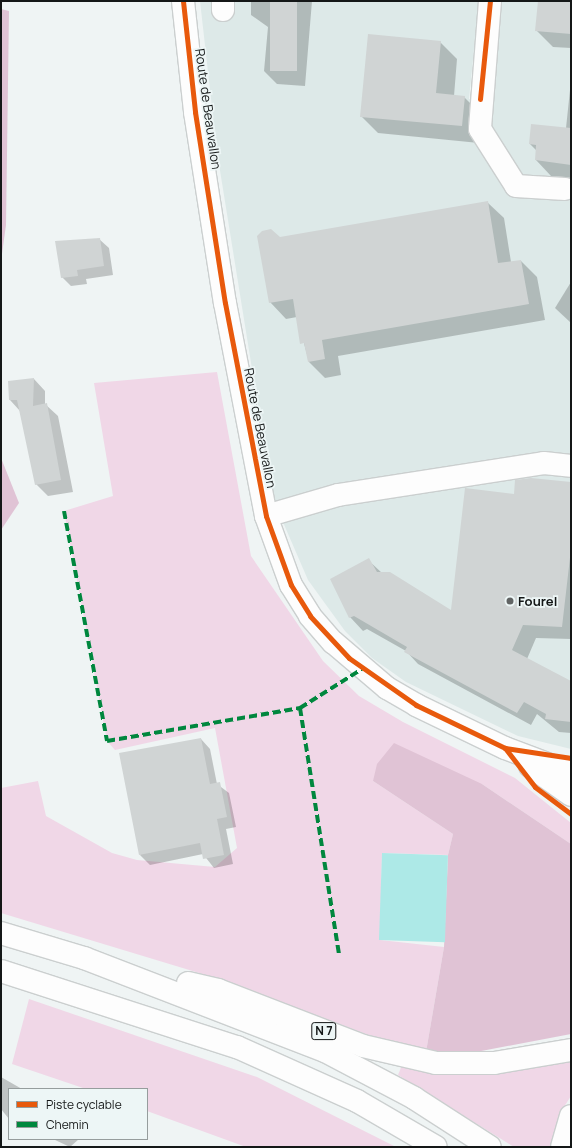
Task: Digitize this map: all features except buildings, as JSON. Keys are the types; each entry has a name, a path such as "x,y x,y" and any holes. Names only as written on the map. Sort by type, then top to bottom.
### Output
{"main road":[{"name":"Route de Beauvallon","path":"183,1 195,112 223,288 266,516 291,585 310,616 349,658 416,705 505,748"},
{"path":"490,1 480,99 480,129 516,186 565,190"},
{"path":"266,516 338,495 544,463 571,466"},
{"path":"505,748 571,773"},
{"path":"505,748 571,795"},
{"name":"N 7","path":"1,933 84,958 218,990 363,1046 402,1056 466,1064 537,1058 571,1050"},
{"name":"N 7","path":"84,958 325,1051 414,1098 490,1147"},
{"path":"1,970 178,1024 237,1047 319,1082 413,1132 436,1147"},
{"path":"562,1147 571,1116"},
{"path":"413,1132 431,1147"}],"shaded area":[{"path":"200,1 479,1 469,99 489,101 499,1 571,1 571,749 518,736 406,682 372,658 345,631 308,580 273,499 217,152"},
{"path":"1,9 9,11 6,225 1,261"},
{"path":"217,372 251,556 323,661 359,696 403,722 515,778 571,823 571,844 482,784 373,781 453,834 448,855 382,853 380,940 444,947 426,1052 374,1037 219,979 1,913 1,788 38,781 46,816 112,853 137,860 215,867 237,848 215,728 115,750 107,741 64,511 113,496 94,383"},
{"path":"1,458 19,503 1,530"},
{"path":"394,743 482,784 571,844 571,1034 476,1052 426,1052 444,947 448,855 453,834 373,781 377,764"},
{"path":"29,999 257,1077 396,1147 246,1147 148,1111 148,1088 83,1088 12,1064"},
{"path":"571,1059 571,1096 562,1110 553,1147 514,1147 398,1075 402,1065"}],"water":[{"path":"382,853 448,855 445,942 379,940"}],"marked path":[{"path":"64,511 107,741 300,708 362,669"},
{"path":"300,708 339,954"}],"cycle path":[{"path":"183,1 195,112 225,303 266,516 291,585 310,616 349,658 416,705 505,748 571,758"},
{"path":"480,99 490,1"},
{"path":"505,748 535,787 571,814"}],"place":[{"name":"Fourel","path":"510,601"}]}
